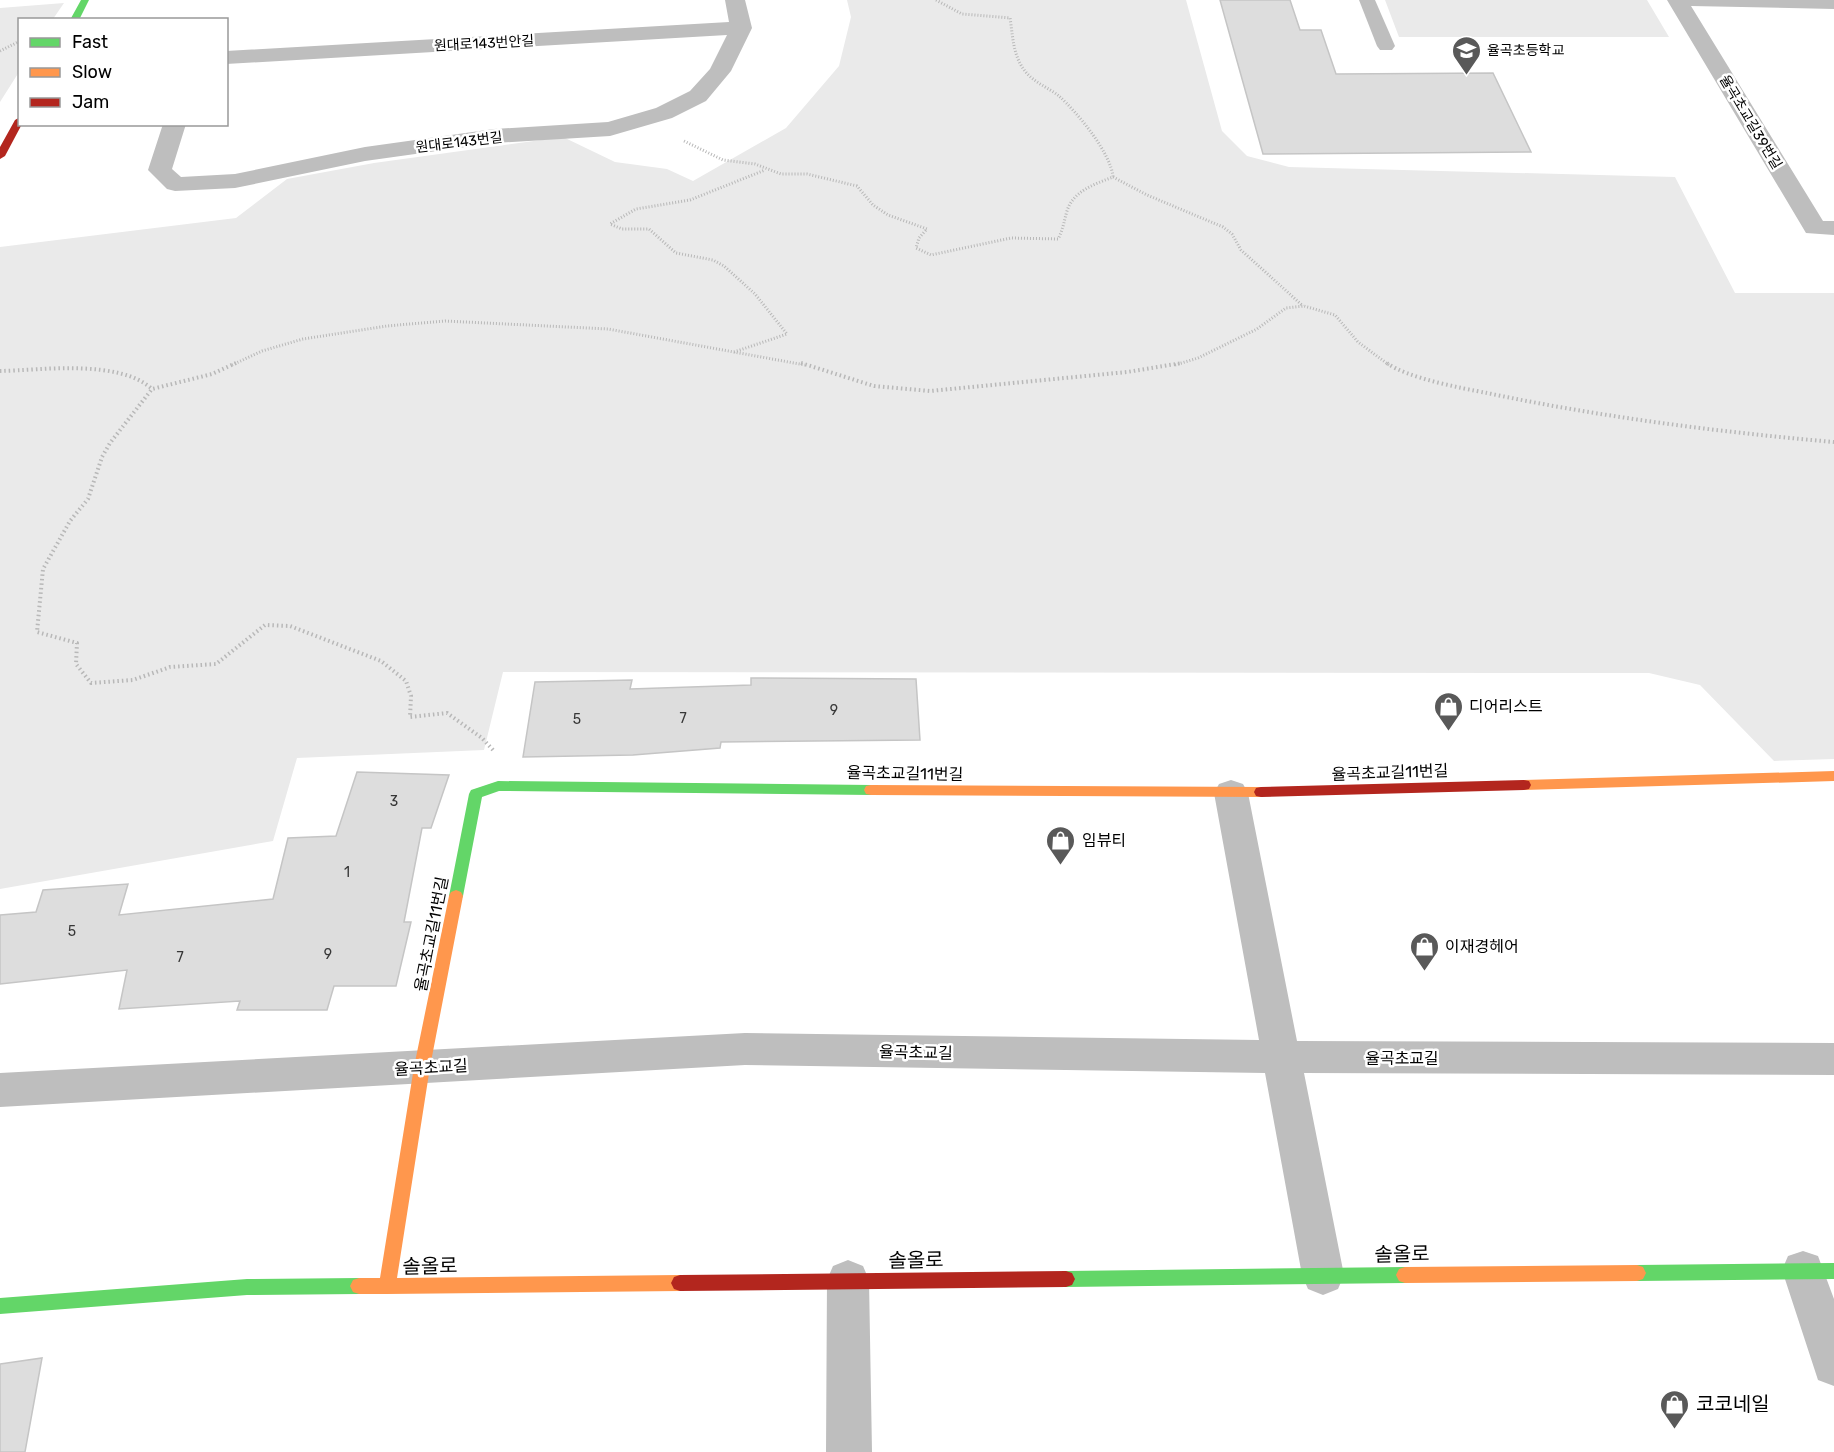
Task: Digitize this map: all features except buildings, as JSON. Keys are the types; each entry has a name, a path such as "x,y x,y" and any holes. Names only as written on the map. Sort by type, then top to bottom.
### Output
{"street":[{"path":"75,18 85,0"},
{"path":"735,0 741,28"},
{"path":"1677,0 1834,3"},
{"name":"율곡초교길39번길","path":"1677,0 1815,228 1834,228"},
{"name":"원대로143번안길","path":"228,58 741,28"},
{"name":"원대로143번길","path":"174,126 160,170 175,184 235,181 365,154 494,136 609,129 664,113 699,96 720,71 741,28"},
{"path":"0,156 18,124"},
{"name":"율곡초교길11번길","path":"387,1286 422,1067 476,794 498,786 1231,793 1834,776"},
{"path":"1231,793 1323,1275"},
{"name":"율곡초교길","path":"0,1090 745,1049 1282,1057 1834,1059"},
{"path":"1818,1270 1834,1365"},
{"name":"솔올로","path":"0,1306 247,1287 1818,1270"},
{"path":"848,1280 849,1452"}],"lane":[{"path":"1367,0 1386,46"}],"path":[{"path":"936,0 964,17 1010,18 1015,53 1026,73 1060,97 1102,148 1112,167 1113,177"},
{"path":"0,51 18,42"},
{"path":"664,113 679,139 723,160 755,164 765,170 781,174 807,174 857,186 871,206 884,216 927,228 919,238 916,248 931,255 1011,238 1058,239 1064,229 1070,202 1081,192 1113,177"},
{"path":"733,352 787,334 780,319 756,298 730,269 719,262 680,255 663,244 649,229 622,229 610,224 636,209 690,200 765,170"},
{"path":"1113,177 1147,195 1223,227 1232,234 1241,250 1304,306"},
{"path":"498,786 499,767 496,754 482,738 447,712 411,717 411,696 406,681 395,670 381,661 290,626 265,625 216,664 170,667 133,680 91,683 75,664 77,643 36,632 43,569 70,521 88,499 102,457 110,443 152,389 212,374 262,351 303,339 422,322 484,321 608,329 797,362 874,386 953,390 1179,364 1198,358 1257,329 1286,308 1304,306 1335,315 1358,342 1391,366 1449,385 1562,409 1744,434 1834,442"},
{"path":"0,371 88,368 141,379 152,389"}],"shaded area":[{"path":"847,0 1186,0 1222,131 1247,156 1289,167 1675,177 1735,293 1834,293 1834,759 1774,761 1700,685 1649,673 503,672 484,750 297,758 273,841 0,889 0,247 236,218 287,179 374,163 563,137 615,162 667,169 693,181 786,128 839,66 851,17"},
{"path":"1385,0 1647,0 1669,37 1399,37"},
{"path":"64,3 54,18 18,18 18,74 0,102 0,8"}],"traffic: fast":[{"path":"75,18 85,0"},
{"path":"456,896 476,794 498,786 871,790"},
{"path":"1637,1273 1834,1271"},
{"path":"1066,1279 1405,1275"},
{"path":"0,1306 247,1287 359,1286"}],"traffic: slow":[{"path":"1524,785 1834,776"},
{"path":"871,790 1261,792"},
{"path":"387,1286 422,1067 456,896"},
{"path":"1405,1275 1637,1273"},
{"path":"359,1286 680,1283"}],"traffic: jam":[{"path":"0,156 18,124"},
{"path":"1261,792 1524,785"},
{"path":"680,1283 1066,1279"}],"place":[{"name":"율곡초등학교","path":"1466,76"},
{"name":"디어리스트","path":"1448,732"},
{"name":"임뷰티","path":"1061,866"},
{"name":"이재경헤어","path":"1424,972"},
{"name":"코코네일","path":"1675,1430"}]}
